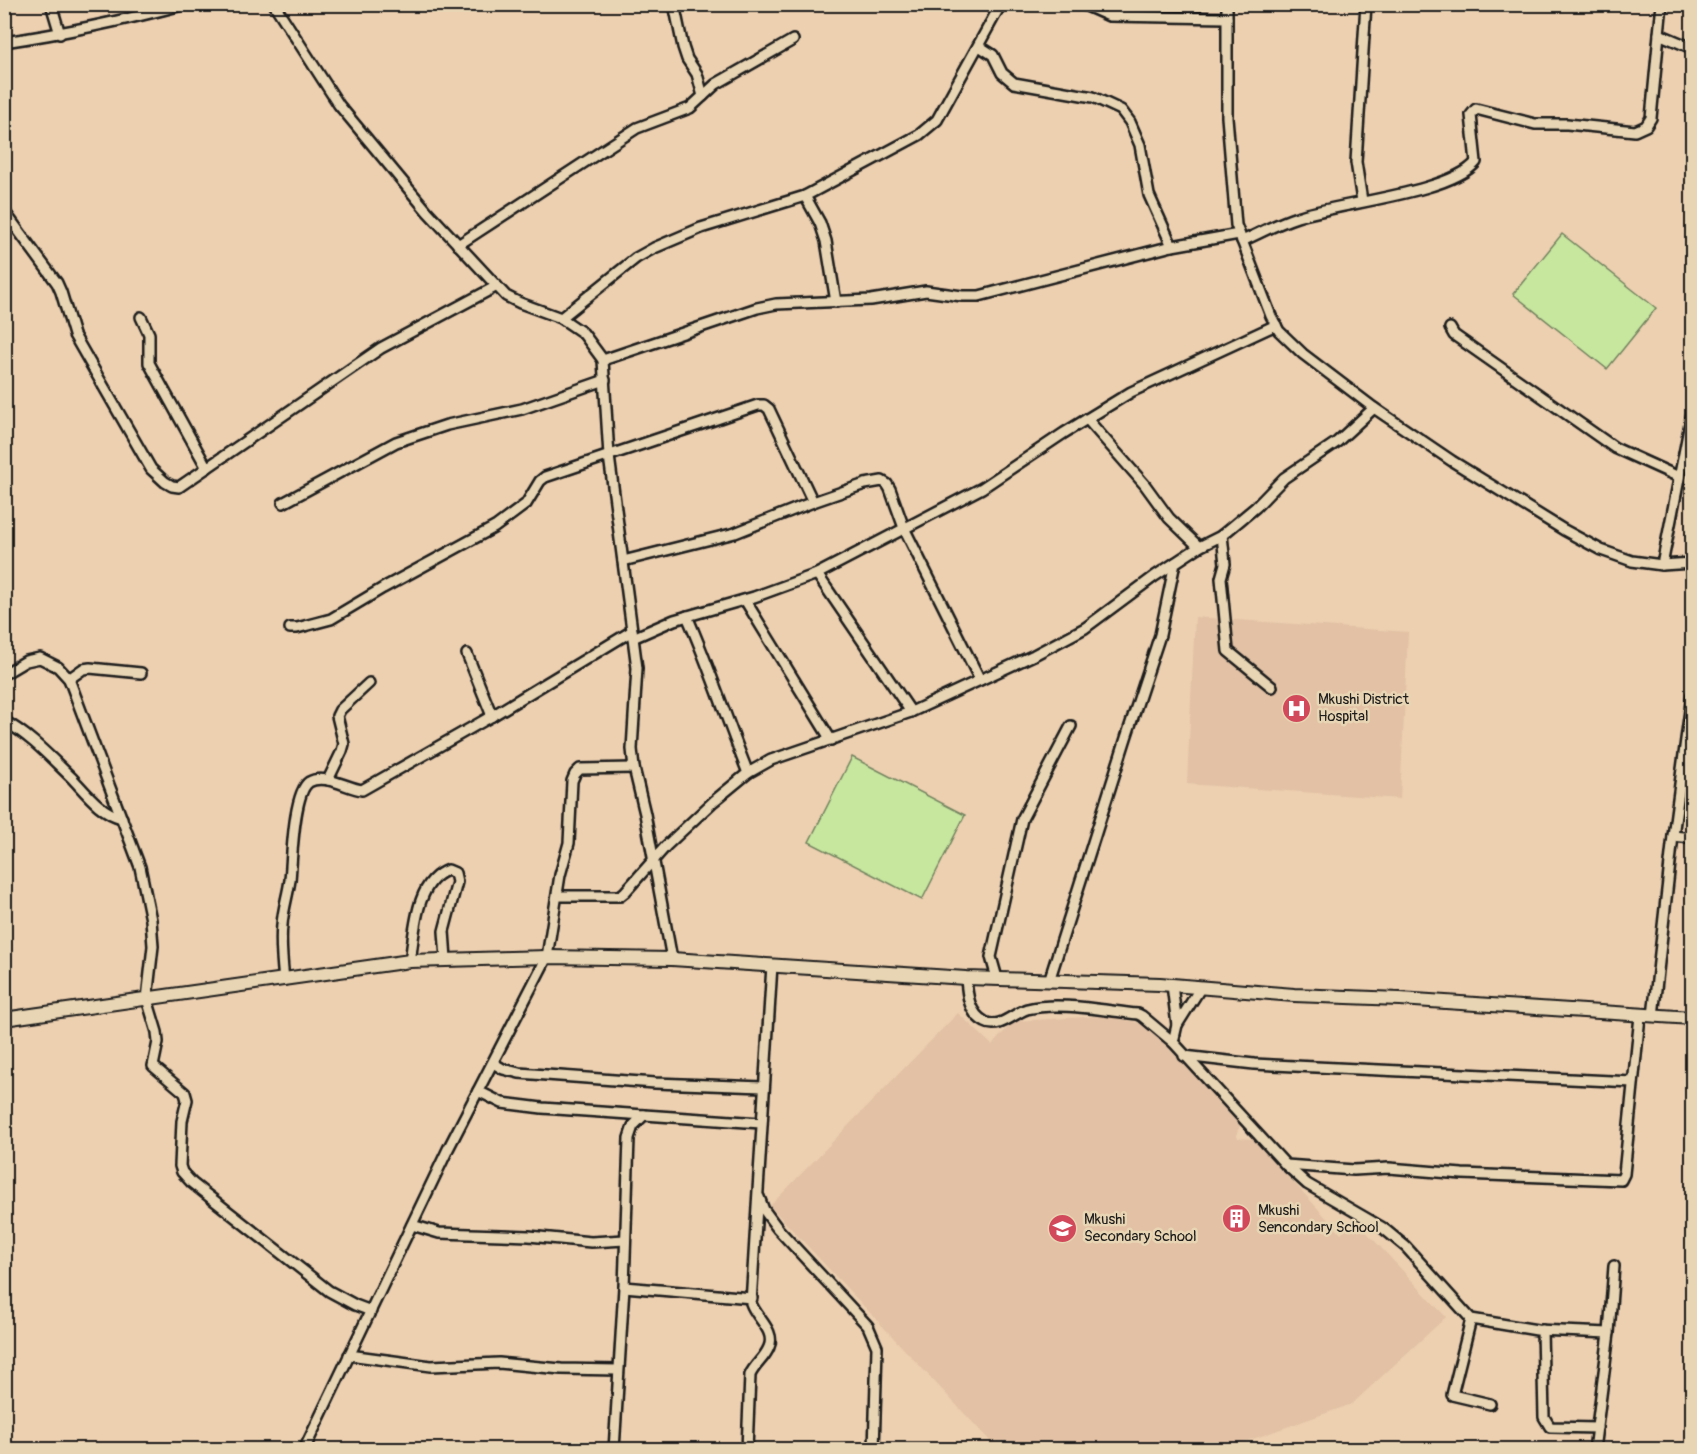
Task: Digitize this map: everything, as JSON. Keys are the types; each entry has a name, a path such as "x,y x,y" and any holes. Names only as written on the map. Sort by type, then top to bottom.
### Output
{"street":[{"path":"51,4 60,34"},
{"path":"4,42 60,34 128,20 186,4"},
{"path":"674,4 683,47 687,59 698,74 703,96"},
{"path":"561,318 636,258 654,248 700,228 805,196 919,135 937,120 1001,4"},
{"path":"1082,4 1109,16 1227,18"},
{"path":"1227,4 1227,117 1236,225 1279,331 1303,354 1374,408 1452,461 1564,530 1600,550 1632,561 1662,565 1692,563"},
{"path":"1362,201 1356,162 1366,4"},
{"path":"603,360 757,308 776,304 871,300 926,291 979,296 1172,246 1240,237 1295,217 1437,184 1470,169 1476,162 1471,115 1476,109 1535,124 1567,124 1635,131 1646,126 1651,118 1662,4"},
{"path":"277,5 339,105 458,245 506,296 561,318 583,333 603,360 609,456 637,668 632,749 634,768 672,959"},
{"path":"1659,34 1692,48"},
{"path":"458,245 637,128 690,108 716,84 793,40"},
{"path":"979,46 993,56 1002,73 1014,83 1094,97 1121,110 1130,122 1140,146 1149,195 1172,246"},
{"path":"805,196 820,223 826,241 836,302"},
{"path":"4,211 57,283 62,292 74,335 151,469 172,486 179,487 267,424 381,348 497,286"},
{"path":"141,317 149,334 149,363 207,468"},
{"path":"284,980 282,924 290,881 297,809 303,789 308,783 315,780 328,780 362,790 633,634 745,600 817,574 982,488 1131,392 1276,325"},
{"path":"1450,328 1454,335 1615,448 1679,477"},
{"path":"283,503 396,442 447,425 522,410 605,380"},
{"path":"290,628 331,619 495,527 526,504 545,477 764,405 769,409 813,502"},
{"path":"558,896 620,896 666,846 748,773 771,760 911,712 980,681 1085,628 1175,563 1222,536 1256,507 1284,478 1337,442 1374,408"},
{"path":"1662,565 1692,413"},
{"path":"1087,419 1145,485 1165,513 1199,548"},
{"path":"623,561 735,533 813,502 865,484 882,481 890,489 904,528 980,681"},
{"path":"1222,536 1225,564 1221,578 1228,651 1272,687"},
{"path":"1048,981 1160,635 1175,563"},
{"path":"817,574 911,712"},
{"path":"745,600 831,740"},
{"path":"687,616 710,667 725,716 748,773"},
{"path":"467,654 492,716"},
{"path":"4,674 26,661 40,658 58,667 69,680 141,867 151,920 153,946 147,999 158,1042 153,1066 183,1089 186,1096 180,1158 182,1172 192,1183 329,1291 354,1305 371,1311"},
{"path":"69,680 83,669 90,668 141,673"},
{"path":"328,780 344,744 337,716 340,710 369,682"},
{"path":"1653,1016 1673,836 1692,695"},
{"path":"4,721 44,752 102,808 122,818"},
{"path":"997,978 991,957 1022,819 1071,726"},
{"path":"304,1449 478,1091 547,957 560,875 569,843 572,781 575,774 580,770 634,768"},
{"path":"1673,836 1692,838"},
{"path":"410,961 418,913 424,893 435,878 448,870 455,873 457,882 444,931 446,959"},
{"path":"4,1019 410,961 547,957 672,959 966,978 1172,985 1294,995 1400,999 1692,1018"},
{"path":"747,1449 750,1375 754,1366 770,1346 771,1337 754,1313 752,1298 772,965"},
{"path":"966,978 970,1006 979,1018 994,1025 1026,1010 1046,1007 1138,1014 1173,1042 1286,1165 1307,1184 1383,1228 1398,1240 1431,1273 1471,1319 1542,1330 1609,1333"},
{"path":"1172,985 1177,1025"},
{"path":"1173,1042 1177,1025 1201,987"},
{"path":"1286,1165 1354,1170 1389,1168 1621,1180 1624,1174 1640,1016"},
{"path":"1184,1056 1254,1064 1633,1082"},
{"path":"493,1063 502,1069 519,1073 655,1083 763,1087"},
{"path":"478,1091 493,1100 516,1105 591,1113 761,1123"},
{"path":"614,1449 624,1287 629,1138 633,1126 644,1115"},
{"path":"758,1194 764,1210 778,1229 868,1326 877,1347 873,1449"},
{"path":"412,1225 439,1233 529,1236 591,1242 625,1240"},
{"path":"1594,1449 1609,1333 1614,1266"},
{"path":"624,1287 752,1298"},
{"path":"1471,1319 1452,1395 1490,1404"},
{"path":"1542,1330 1544,1417 1548,1425 1550,1427 1597,1428"},
{"path":"349,1355 431,1366 488,1363 561,1369 618,1370"}],"shaded area":[{"name":"Mkushi District Hospital","path":"1195,617 1408,632 1400,799 1187,784"},
{"name":"Mkushi Secondary School","path":"958,1013 992,1045 1014,1021 1104,1016 1145,1024 1241,1123 1236,1135 1238,1138 1254,1139 1341,1234 1356,1221 1446,1317 1352,1404 1224,1449 1028,1449 992,1443 770,1206"}],"green space":[{"path":"1562,234 1656,308 1607,369 1513,294"},
{"path":"852,757 965,815 922,900 809,842"}],"place":[{"name":"Mkushi District Hospital","path":"1297,708"},
{"name":"Mkushi Sencondary School","path":"1237,1219"},
{"name":"Mkushi Secondary School","path":"1063,1228"}]}
